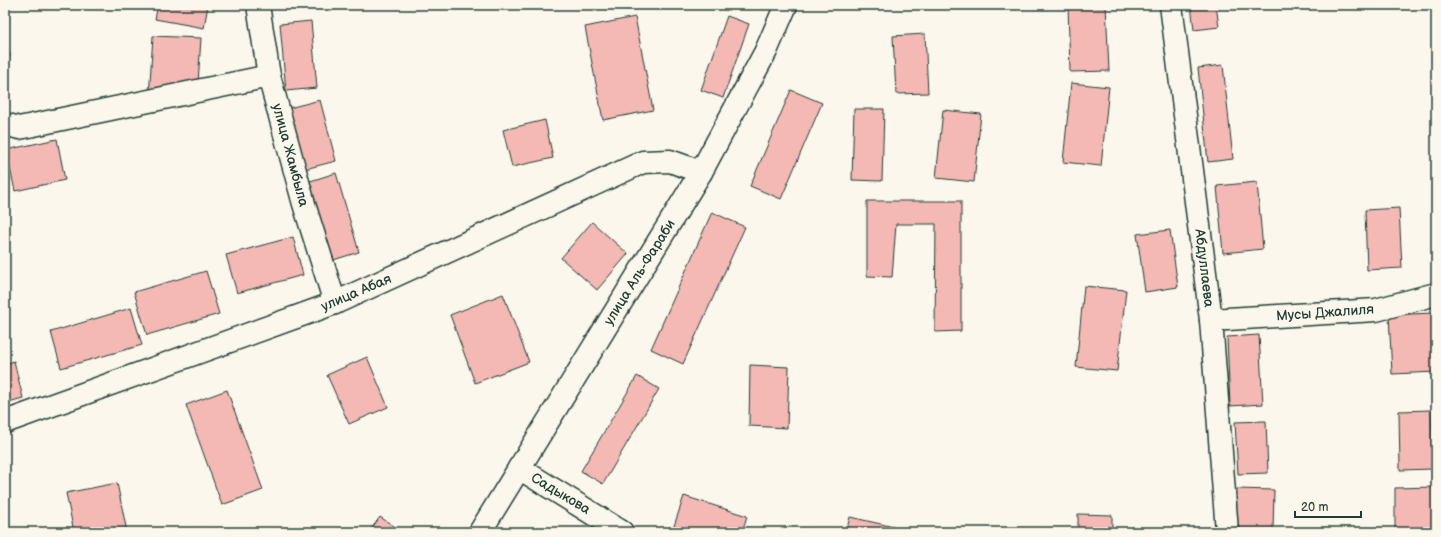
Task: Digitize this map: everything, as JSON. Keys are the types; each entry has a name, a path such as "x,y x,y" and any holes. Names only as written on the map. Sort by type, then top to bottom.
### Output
{"street":[{"name":"улица Жамбыла","path":"258,5 269,76 304,204 335,303"},
{"name":"улица Аль-Фараби","path":"480,532 700,172 766,52 786,5"},
{"name":"Абдуллаева","path":"1171,5 1212,320 1227,532"},
{"path":"5,124 19,128 269,76"},
{"name":"улица Абая","path":"5,422 335,303 643,162 670,161 700,172"},
{"name":"Мусы Джалиля","path":"1212,320 1376,310 1436,294"},
{"name":"Садыкова","path":"519,468 623,532"}],"building":[{"path":"158,5 208,5 204,28 155,19"},
{"path":"292,5 326,5 326,6"},
{"path":"1068,5 1106,5 1109,71 1070,72"},
{"path":"1191,5 1216,5 1219,27 1194,30"},
{"path":"727,16 749,24 723,98 701,90"},
{"path":"635,17 653,110 603,120 585,27"},
{"path":"311,21 317,88 286,91 280,24"},
{"path":"925,34 928,93 896,94 893,36"},
{"path":"153,36 201,38 197,99 149,97"},
{"path":"5,53 10,54 6,96 5,95"},
{"path":"1223,65 1233,159 1208,162 1198,68"},
{"path":"1071,83 1109,87 1101,166 1063,162"},
{"path":"791,90 822,103 781,199 750,186"},
{"path":"320,100 336,161 305,169 289,108"},
{"path":"854,109 884,109 882,181 852,180"},
{"path":"943,110 981,114 974,182 936,178"},
{"path":"545,120 553,158 512,167 503,130"},
{"path":"57,139 65,180 15,191 6,150"},
{"path":"336,173 359,252 330,261 307,182"},
{"path":"1257,182 1263,249 1223,253 1217,186"},
{"path":"867,201 961,201 961,331 935,332 936,224 896,224 892,277 867,276"},
{"path":"1399,208 1402,268 1367,270 1365,210"},
{"path":"712,212 745,227 683,364 651,349"},
{"path":"592,222 628,254 597,290 561,258"},
{"path":"1170,230 1178,287 1145,292 1137,234"},
{"path":"293,237 303,275 237,293 226,255"},
{"path":"206,271 219,314 147,335 134,292"},
{"path":"1084,286 1126,290 1117,371 1076,367"},
{"path":"503,294 529,362 475,383 450,315"},
{"path":"131,308 142,345 61,368 51,332"},
{"path":"1433,313 1436,372 1392,374 1389,315"},
{"path":"1259,335 1263,404 1230,406 1227,337"},
{"path":"367,357 388,407 349,424 327,375"},
{"path":"14,361 23,398 5,403 5,364"},
{"path":"750,365 789,367 787,428 749,426"},
{"path":"637,376 659,389 603,484 581,471"},
{"path":"227,390 263,490 222,505 186,405"},
{"path":"1431,410 1433,469 1400,470 1399,411"},
{"path":"1266,421 1268,473 1238,474 1235,422"},
{"path":"117,483 127,532 74,532 66,493"},
{"path":"1435,487 1436,532 1395,532 1395,488"},
{"path":"1237,489 1274,490 1273,532 1236,532"},
{"path":"684,496 747,516 742,532 672,532"},
{"path":"1078,514 1112,515 1112,532 1078,532"},
{"path":"380,517 403,532 369,532"},
{"path":"850,517 894,527 893,532 846,532"}]}
